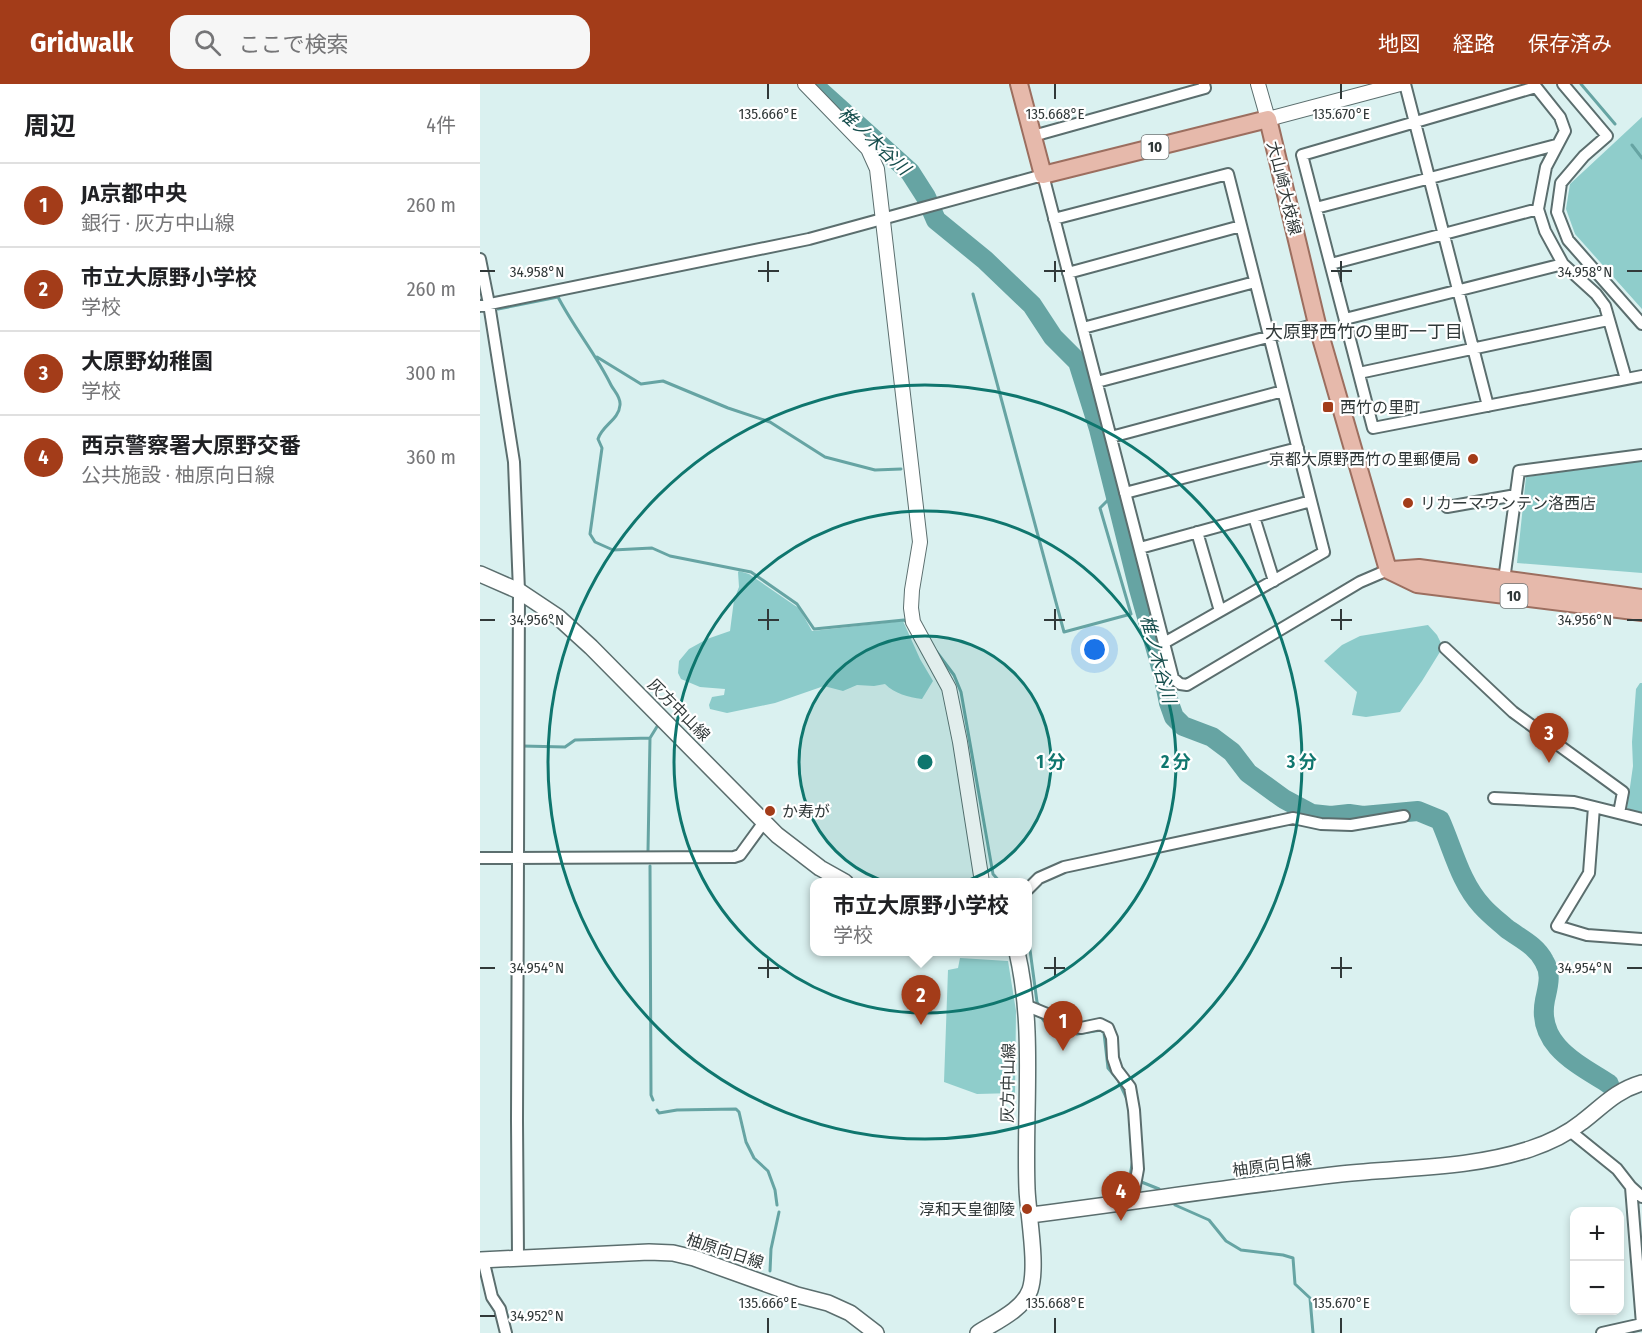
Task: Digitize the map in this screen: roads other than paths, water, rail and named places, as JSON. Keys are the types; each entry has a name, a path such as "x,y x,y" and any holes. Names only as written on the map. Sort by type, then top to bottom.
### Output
{"main road":[{"path":"1019,84 1043,176"},
{"name":"大山崎大枝線","path":"1043,176 1268,119 1317,324 1388,570"},
{"name":"10","path":"1388,570 1419,568 1642,598"},
{"name":"10","path":"1388,570 1417,584 1642,612"},
{"name":"灰方中山線","path":"480,574 519,591 558,617 591,647 764,822 797,852 838,878"},
{"name":"灰方中山線","path":"1018,956 1027,1026 1026,1166 1030,1215"},
{"name":"柚原向日線","path":"1030,1215 1365,1171 1448,1167 1529,1149 1570,1131 1605,1101 1620,1091 1642,1083"},
{"path":"978,1333 1021,1304 1029,1291 1032,1278 1030,1215"},
{"name":"柚原向日線","path":"482,1259 673,1253 694,1258 797,1295 828,1303 850,1312 876,1333"}],"street":[{"path":"805,84 856,136 873,158 877,169 920,542 912,590 912,615 917,633 949,688 981,878"},
{"path":"1033,136 1205,88 1204,84"},
{"path":"1258,84 1268,119 1400,84"},
{"path":"1405,84 1488,406"},
{"path":"1563,84 1607,136 1584,156 1561,183 1557,212 1568,240 1642,324"},
{"path":"1626,379 1605,306 1596,294 1563,264 1545,231 1538,209 1546,166 1565,131 1560,117 1536,87 1302,155 1373,428 1642,376"},
{"path":"1316,208 1556,145"},
{"path":"1054,219 1228,174 1324,552 1164,643"},
{"path":"485,305 809,239 1043,176 1173,678 1180,684 1187,685 1360,582 1388,570"},
{"path":"1331,264 1538,209"},
{"path":"1068,273 1241,226"},
{"path":"480,260 485,305 514,462 519,591 518,1257"},
{"path":"1345,319 1563,264"},
{"path":"1083,328 1255,282"},
{"path":"1359,373 1608,320"},
{"path":"1097,382 1317,324"},
{"path":"1111,437 1283,391"},
{"path":"1125,493 1298,447"},
{"path":"1504,580 1519,471 1642,455"},
{"path":"1447,507 1516,495"},
{"path":"1140,549 1311,501"},
{"path":"1254,517 1274,581"},
{"path":"1197,532 1220,611"},
{"path":"1445,648 1513,712 1623,792 1619,813"},
{"path":"1494,798 1574,802 1642,819"},
{"path":"1594,807 1589,873 1557,926 1587,935 1642,939"},
{"path":"1032,885 1039,878 1064,867 1293,818 1321,824 1351,825 1404,816"},
{"path":"480,858 734,858 740,855 764,822"},
{"path":"1025,1005 1081,1028 1100,1024 1108,1028 1112,1038 1113,1058 1117,1070 1130,1088 1134,1110 1138,1169 1132,1202"},
{"path":"1570,1131 1617,1169 1642,1197"},
{"path":"1602,1333 1642,1323 1631,1187"},
{"path":"482,1259 492,1297 501,1309 506,1333"}],"waterway":[{"path":"1581,84 1615,124"},
{"name":"椎ノ木谷川","path":"819,90 910,172 926,197 936,220 985,260 1032,305 1053,337 1078,362 1099,429 1174,717 1183,726 1212,737 1232,752 1248,773 1284,799 1312,814 1363,816 1418,811 1440,820 1462,876 1474,897 1506,928 1541,955 1549,980 1544,1016 1553,1041 1573,1060 1609,1084"},
{"path":"1632,145 1642,158"},
{"path":"973,294 1064,632 1131,614 1100,508 1114,494"},
{"path":"498,309 558,297 618,397 620,402 617,415 598,439 602,448 590,534 595,542 613,550 652,548 670,556 751,572 797,604 814,629 904,620 908,623"},
{"path":"597,357 641,384 663,381 728,408 770,422 825,457 875,470 901,469"},
{"path":"936,651 954,675 961,692 993,874 996,878"},
{"path":"648,851 650,738 658,725"},
{"path":"522,746 565,747 575,740 650,738"},
{"path":"650,866 651,1095 653,1100"},
{"path":"1031,956 1037,1002 1040,1007"},
{"path":"1040,1015 1044,1021 1077,1034 1101,1030 1104,1033 1108,1068 1118,1080 1127,1099"},
{"path":"657,1110 659,1113 677,1110 736,1109 739,1112 746,1142 754,1158 768,1171 775,1190 777,1205"},
{"path":"1133,1159 1130,1176 1133,1177"},
{"path":"1139,1181 1159,1189"},
{"path":"1175,1205 1209,1220 1226,1241 1241,1250 1293,1258 1295,1284 1310,1298 1313,1333"},
{"path":"770,1271 771,1249 779,1212"}],"place":[{"name":"西竹の里町","path":"1328,407"},
{"name":"京都大原野西竹の里郵便局","path":"1473,459"},
{"name":"リカーマウンテン洛西店","path":"1408,503"},
{"name":"大原野幼稚園","path":"1549,763"},
{"name":"か寿が","path":"770,811"},
{"name":"市立大原野小学校","path":"921,1025"},
{"name":"JA京都中央","path":"1063,1051"},
{"name":"淳和天皇御陵","path":"1027,1209"},
{"name":"西京警察署大原野交番","path":"1121,1221"}],"district":[{"name":"大原野西竹の里町一丁目","path":"1364,332"}]}
